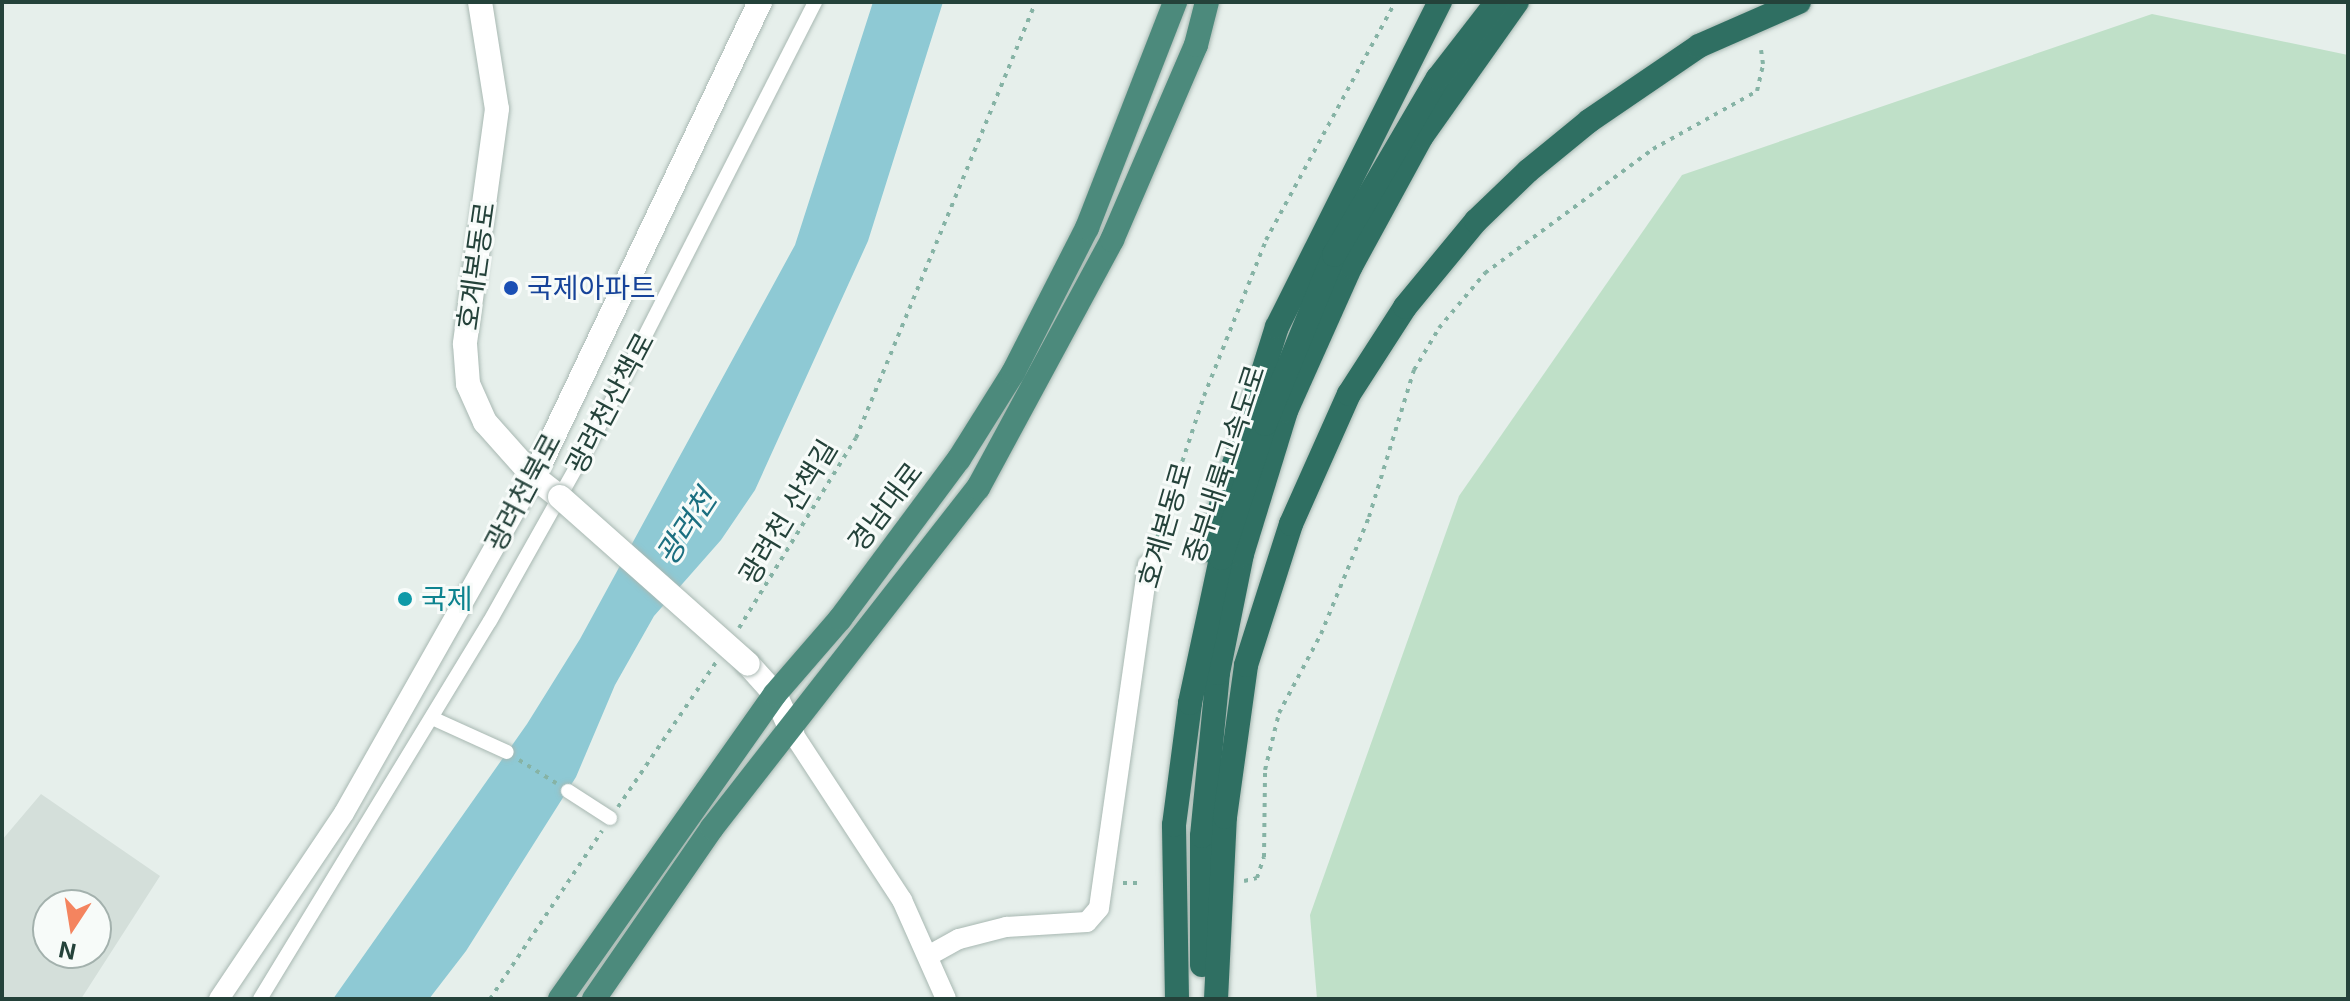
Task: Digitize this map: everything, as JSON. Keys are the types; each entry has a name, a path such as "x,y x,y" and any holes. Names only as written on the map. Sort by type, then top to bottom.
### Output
{"highway":[{"name":"경남대로","path":"560,999 775,694 840,619 959,459 1013,373 1087,228 1167,29 1174,2"},
{"path":"594,999 712,828 792,732 978,488 1112,240 1196,45 1210,2"},
{"path":"1190,703 1206,555 1277,327 1440,2"},
{"name":"중부내륙고속도로","path":"1177,999 1174,825 1190,703 1221,558 1265,424 1334,255 1438,78 1497,2"},
{"name":"중부내륙고속도로","path":"1202,999 1202,836 1218,673 1242,554 1286,411 1351,266 1422,136 1517,2"},
{"path":"1216,999 1225,817 1246,665 1291,524 1349,394 1405,307 1476,221 1528,171 1589,121 1699,46 1799,2"}],"street":[{"name":"호계본동로","path":"480,2 497,109 465,344 468,384 485,422 534,477 748,664 775,694 792,732"},
{"name":"광려천북로","path":"219,999 344,813 534,477 760,2"},
{"name":"광려천산책로","path":"260,999 432,718 560,497 788,64 815,2"},
{"name":"호계본동로","path":"928,956 959,939 1006,927 1087,922 1099,908 1148,564"},
{"path":"432,718 507,752"},
{"path":"792,732 902,900 946,999"},
{"path":"568,791 610,818"}],"path":[{"name":"광려천 산책길","path":"730,642 856,438 1036,2"},
{"name":"호계본동로","path":"1148,564 1204,396 1266,240 1395,2"},
{"path":"1235,883 1257,878 1264,857 1265,770 1279,713 1321,634 1369,517 1414,370 1439,328 1485,273 1653,149 1757,91 1761,50"},
{"path":"490,999 721,654"},
{"path":"507,752 568,791"}],"shaded area":[{"path":"41,794 160,876 112,951 112,889 32,889 32,969 100,969 81,999 2,999 2,840"}],"green space":[{"path":"2152,14 2348,55 2348,999 1317,999 1310,915 1459,496 1682,175"}],"water":[{"name":"광려천","path":"873,2 943,2 868,241 755,490 721,540 654,616 615,685 576,777 466,951 429,999 333,999 527,724 580,639 795,245"}],"place":[{"name":"국제아파트","path":"511,288"},
{"name":"국제","path":"405,599"}]}
